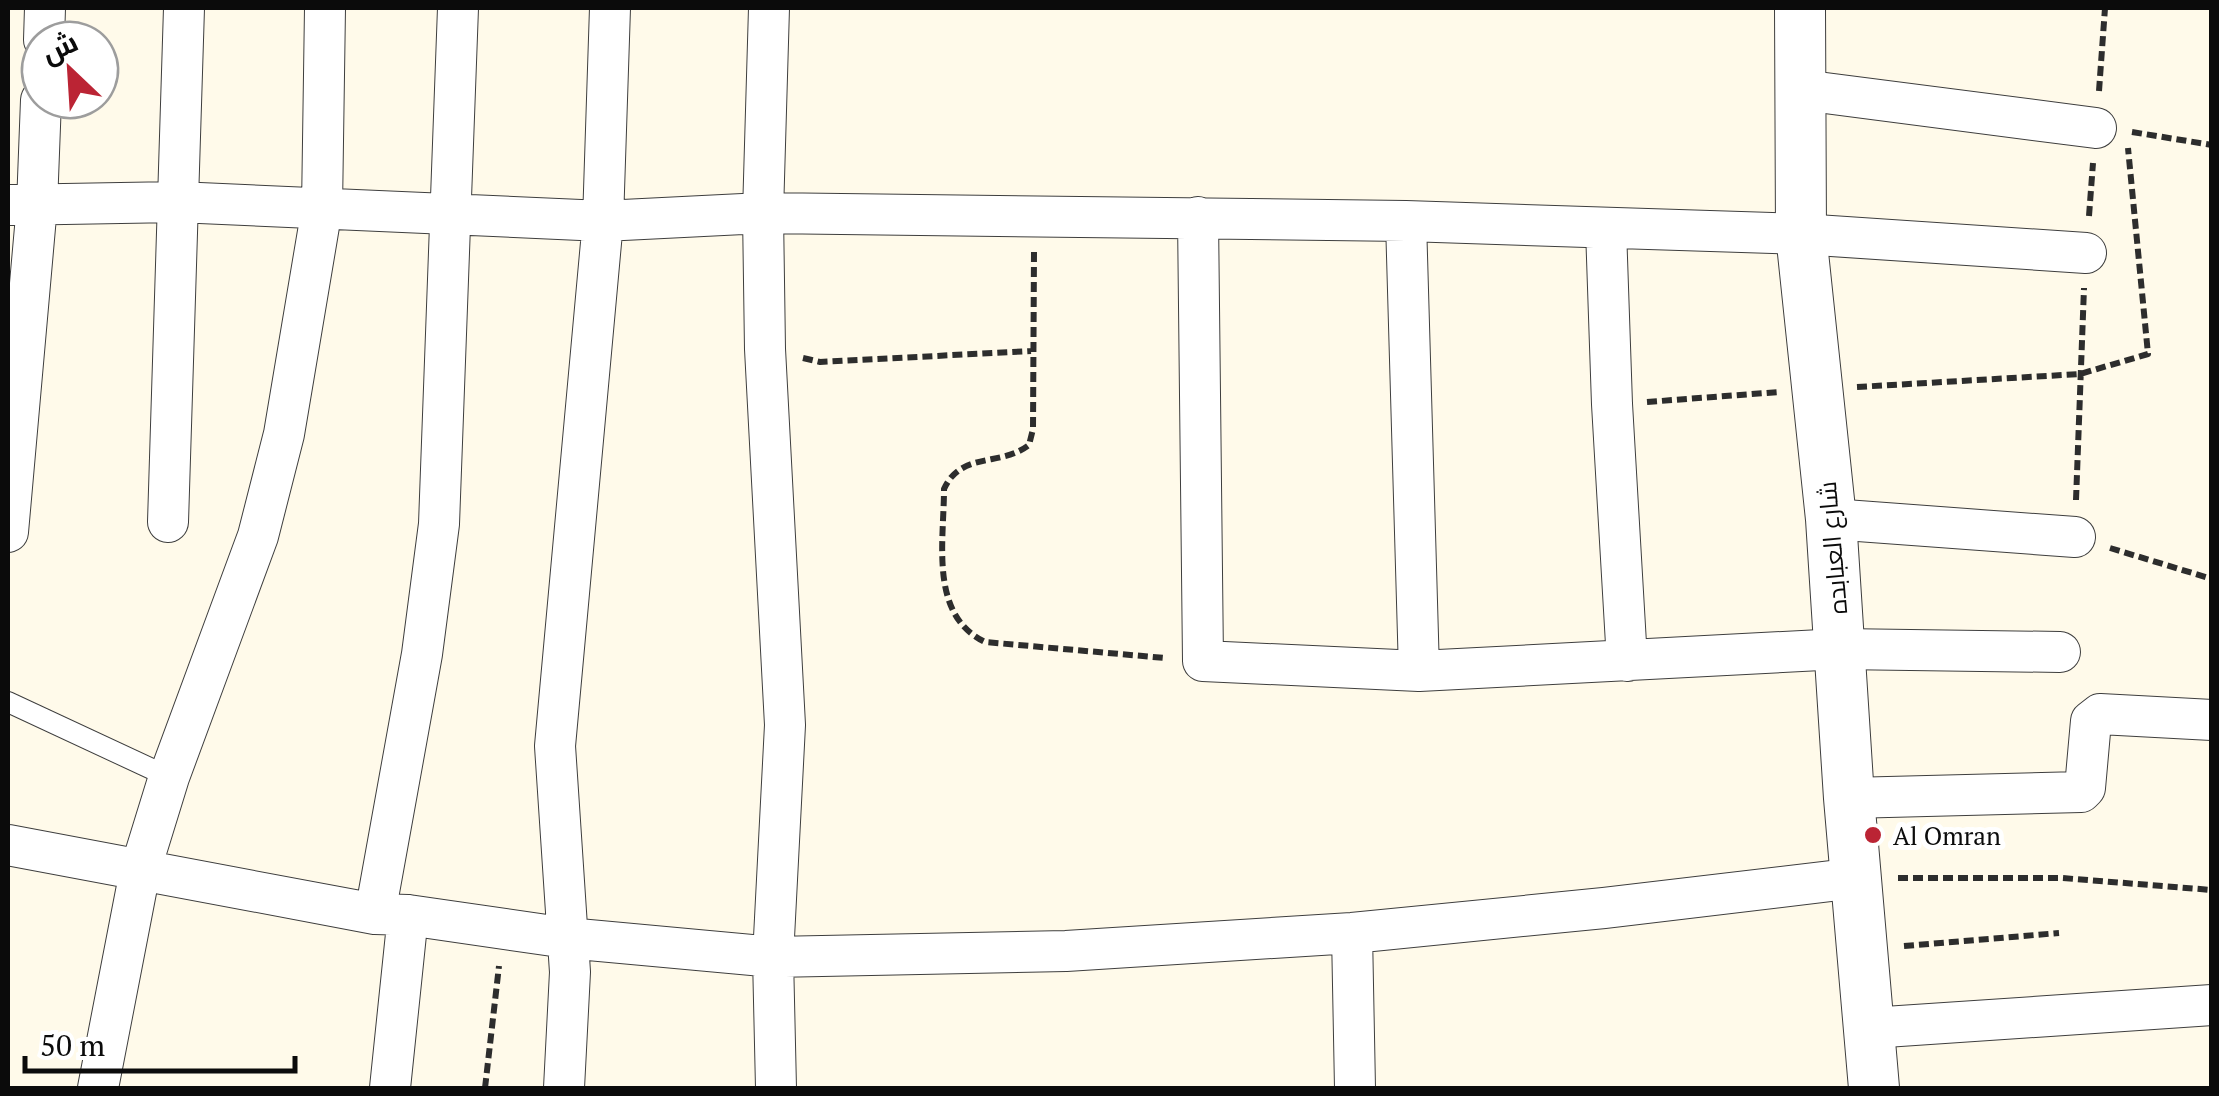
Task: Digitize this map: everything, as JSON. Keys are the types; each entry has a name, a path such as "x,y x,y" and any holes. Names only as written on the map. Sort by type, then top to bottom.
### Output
{"street":[{"path":"168,522 184,8"},
{"path":"98,1088 140,871 169,777 258,536 284,434 322,208 326,8"},
{"path":"390,1088 391,914 439,524 458,8"},
{"path":"564,1088 570,1006 555,746 602,220 610,8"},
{"path":"769,8 763,212 765,348 785,725 773,957 776,1088"},
{"name":"شارع العبابده","path":"1800,8 1801,234 1831,520 1849,798 1874,1088"},
{"path":"1802,90 2096,128"},
{"path":"8,532 22,205 37,120"},
{"path":"22,205 178,202 602,220 763,212 1406,222 1801,234 2086,253"},
{"path":"1198,218 1202,661 1419,671 1840,649 2060,652"},
{"path":"1406,222 1419,671"},
{"path":"1606,229 1627,661"},
{"path":"1831,520 2075,537"},
{"path":"1849,798 2080,792 2086,788 2094,716 2212,720"},
{"path":"8,845 391,914 567,938 773,957 1066,951 1352,933 1856,878"},
{"path":"1352,933 1354,1088"},
{"path":"1870,1028 2212,1005"}],"lane":[{"path":"8,702 169,777"}],"path":[{"path":"2105,8 2086,253 2075,537 2212,580"},
{"path":"2080,374 2148,354 2127,132 2212,145"},
{"path":"1035,216 1030,445 1016,455 968,462 950,476 944,489 944,592 953,616 967,634 985,642 1202,661"},
{"path":"765,348 820,362 1031,352"},
{"path":"1856,878 2062,878 2212,890"},
{"path":"485,1088 504,930"},
{"path":"1862,950 2059,933"}],"place":[{"name":"Al Omran","path":"1873,835"}]}
